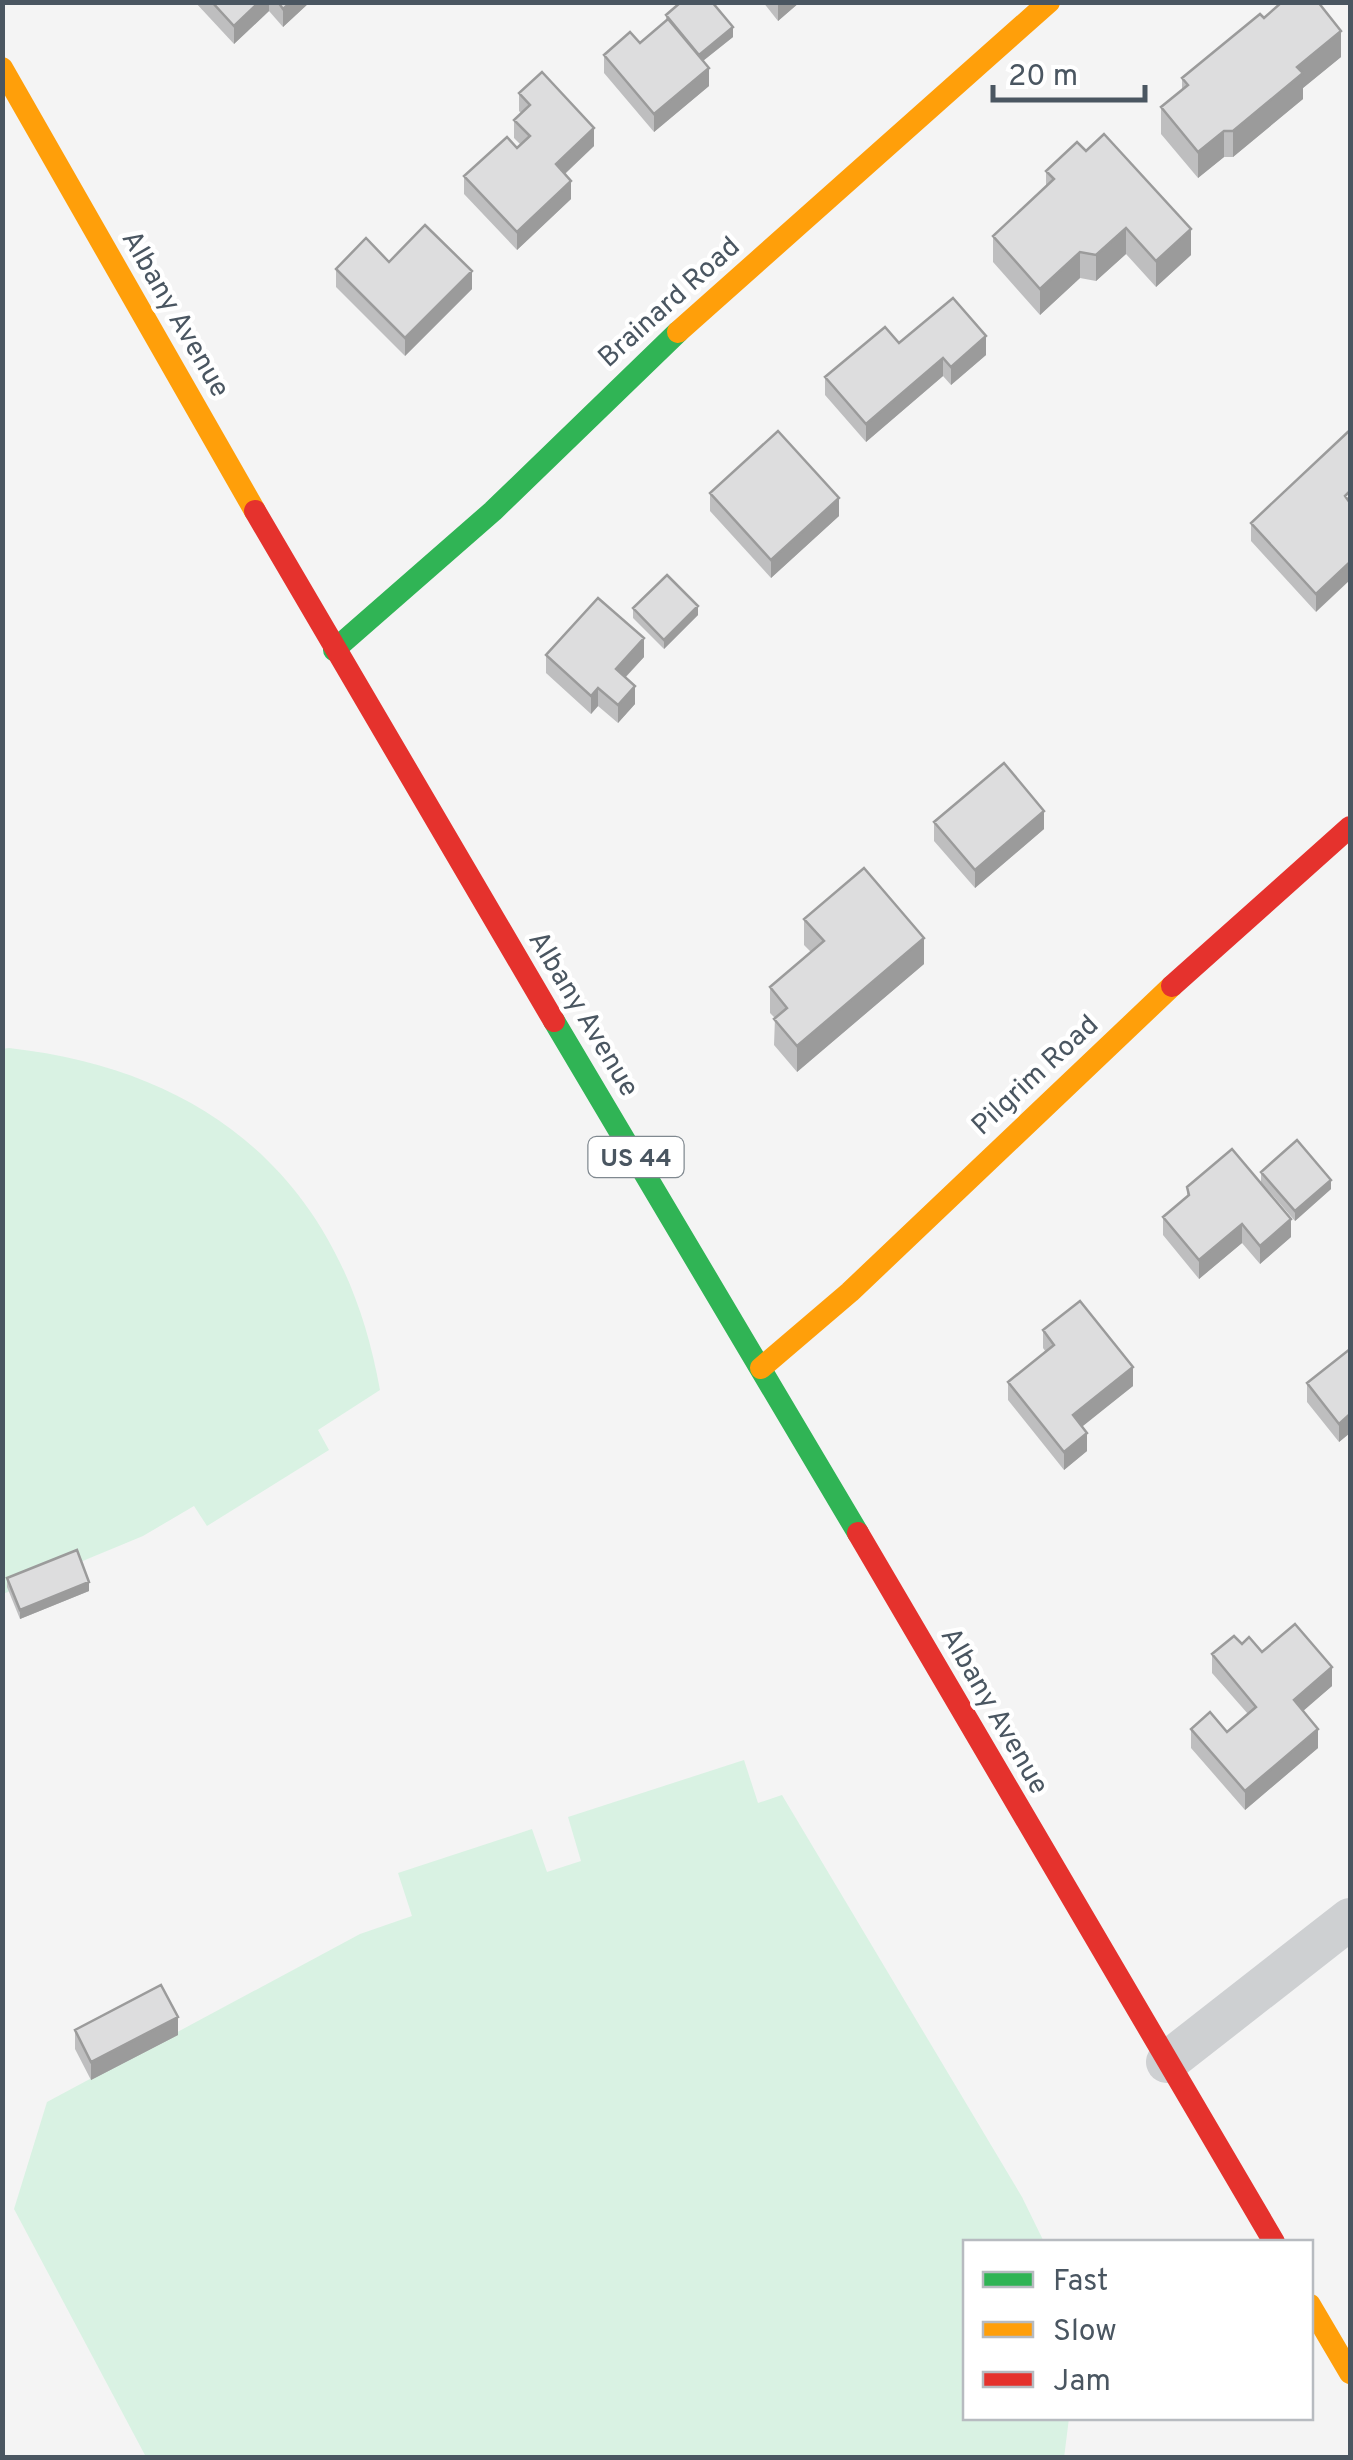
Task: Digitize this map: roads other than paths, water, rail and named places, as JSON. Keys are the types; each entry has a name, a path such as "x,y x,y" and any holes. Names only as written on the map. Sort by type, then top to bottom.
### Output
{"main road":[{"name":"Brainard Road","path":"334,650 493,511 638,367 1049,2"},
{"name":"Albany Avenue","path":"2,68 334,650 1273,2240"},
{"name":"Pilgrim Road","path":"761,1368 881,1266 991,1155 1224,938 1350,827"},
{"path":"1313,2310 1350,2372"}],"street":[{"path":"1167,2062 1350,1919"}]}
